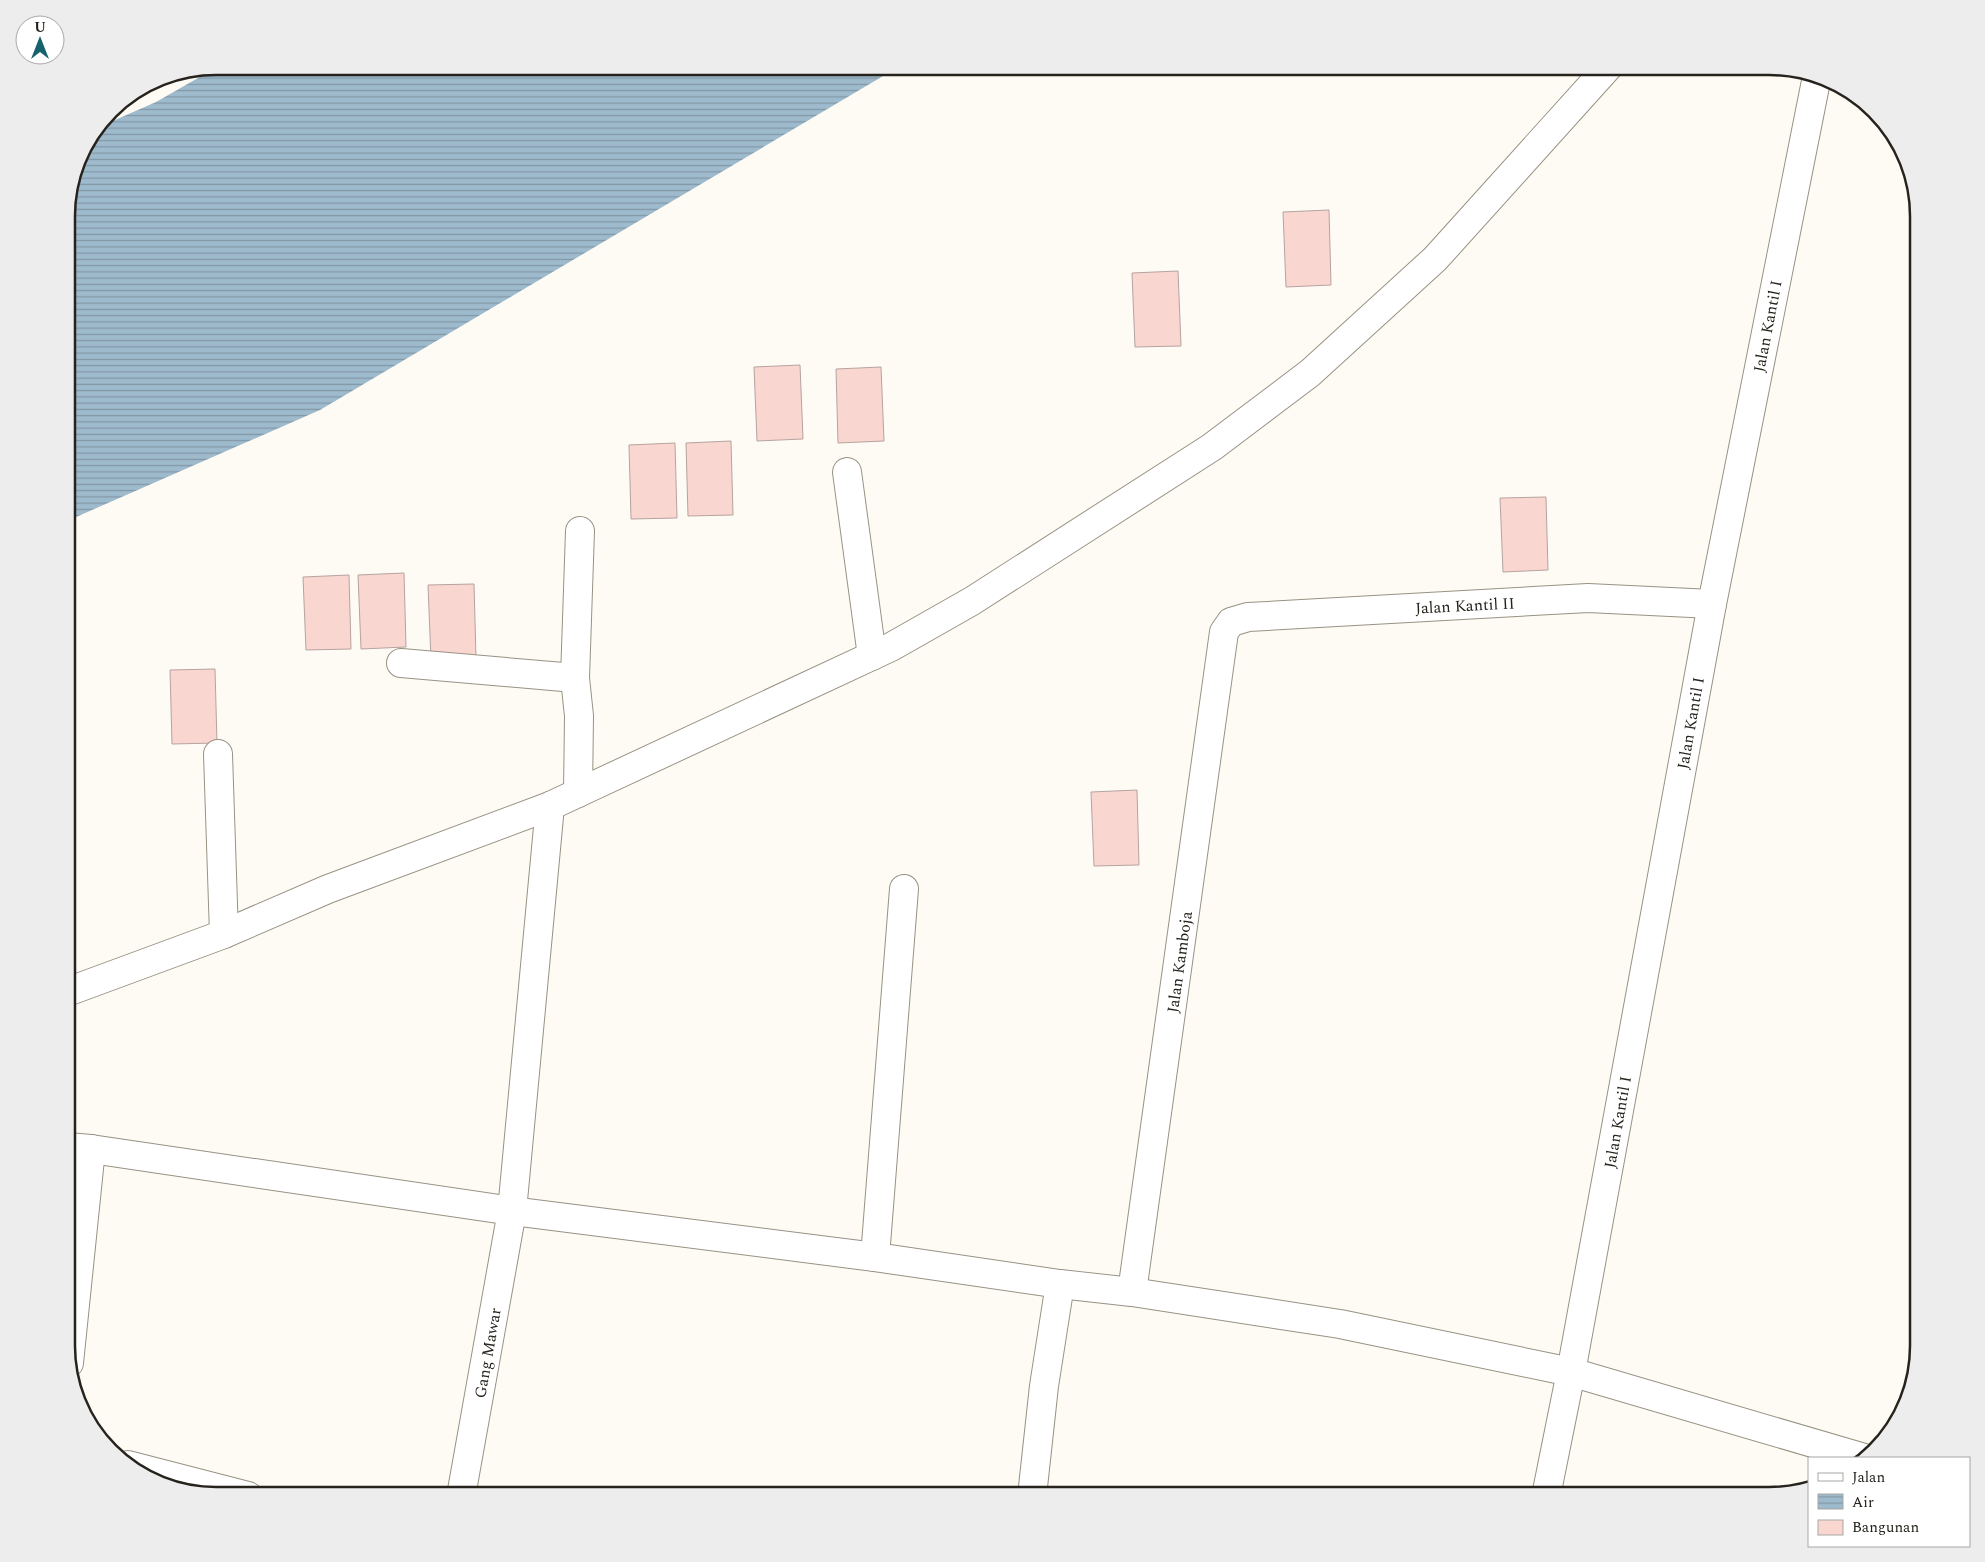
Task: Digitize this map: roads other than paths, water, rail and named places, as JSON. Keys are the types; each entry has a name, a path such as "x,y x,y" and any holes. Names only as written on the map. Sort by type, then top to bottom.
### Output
{"street":[{"path":"75,989 224,934 328,889 578,794 872,656 972,601 1212,447 1310,373 1435,259 1601,75"},
{"name":"Jalan Kantil I","path":"1548,1487 1571,1372 1712,604 1816,83"},
{"path":"848,472 872,656"},
{"path":"578,794 579,716 575,678 580,530"},
{"name":"Jalan Kantil II","path":"1224,632 1231,622 1248,616 1588,598 1712,604"},
{"name":"Jalan Kamboja","path":"1132,1292 1224,632"},
{"path":"401,663 575,678"},
{"path":"218,754 224,934"},
{"name":"Gang Mawar","path":"464,1487 512,1211 550,806"},
{"path":"875,1257 904,889"},
{"path":"75,1234 79,1148 512,1211 1132,1292 1340,1324 1571,1372 1857,1456"},
{"path":"1033,1487 1044,1386 1060,1284"},
{"path":"153,1471 212,1487"}],"water":[{"path":"207,75 885,75 320,410 75,517 76,198 86,162 104,130 111,122 156,102 202,76"}]}
